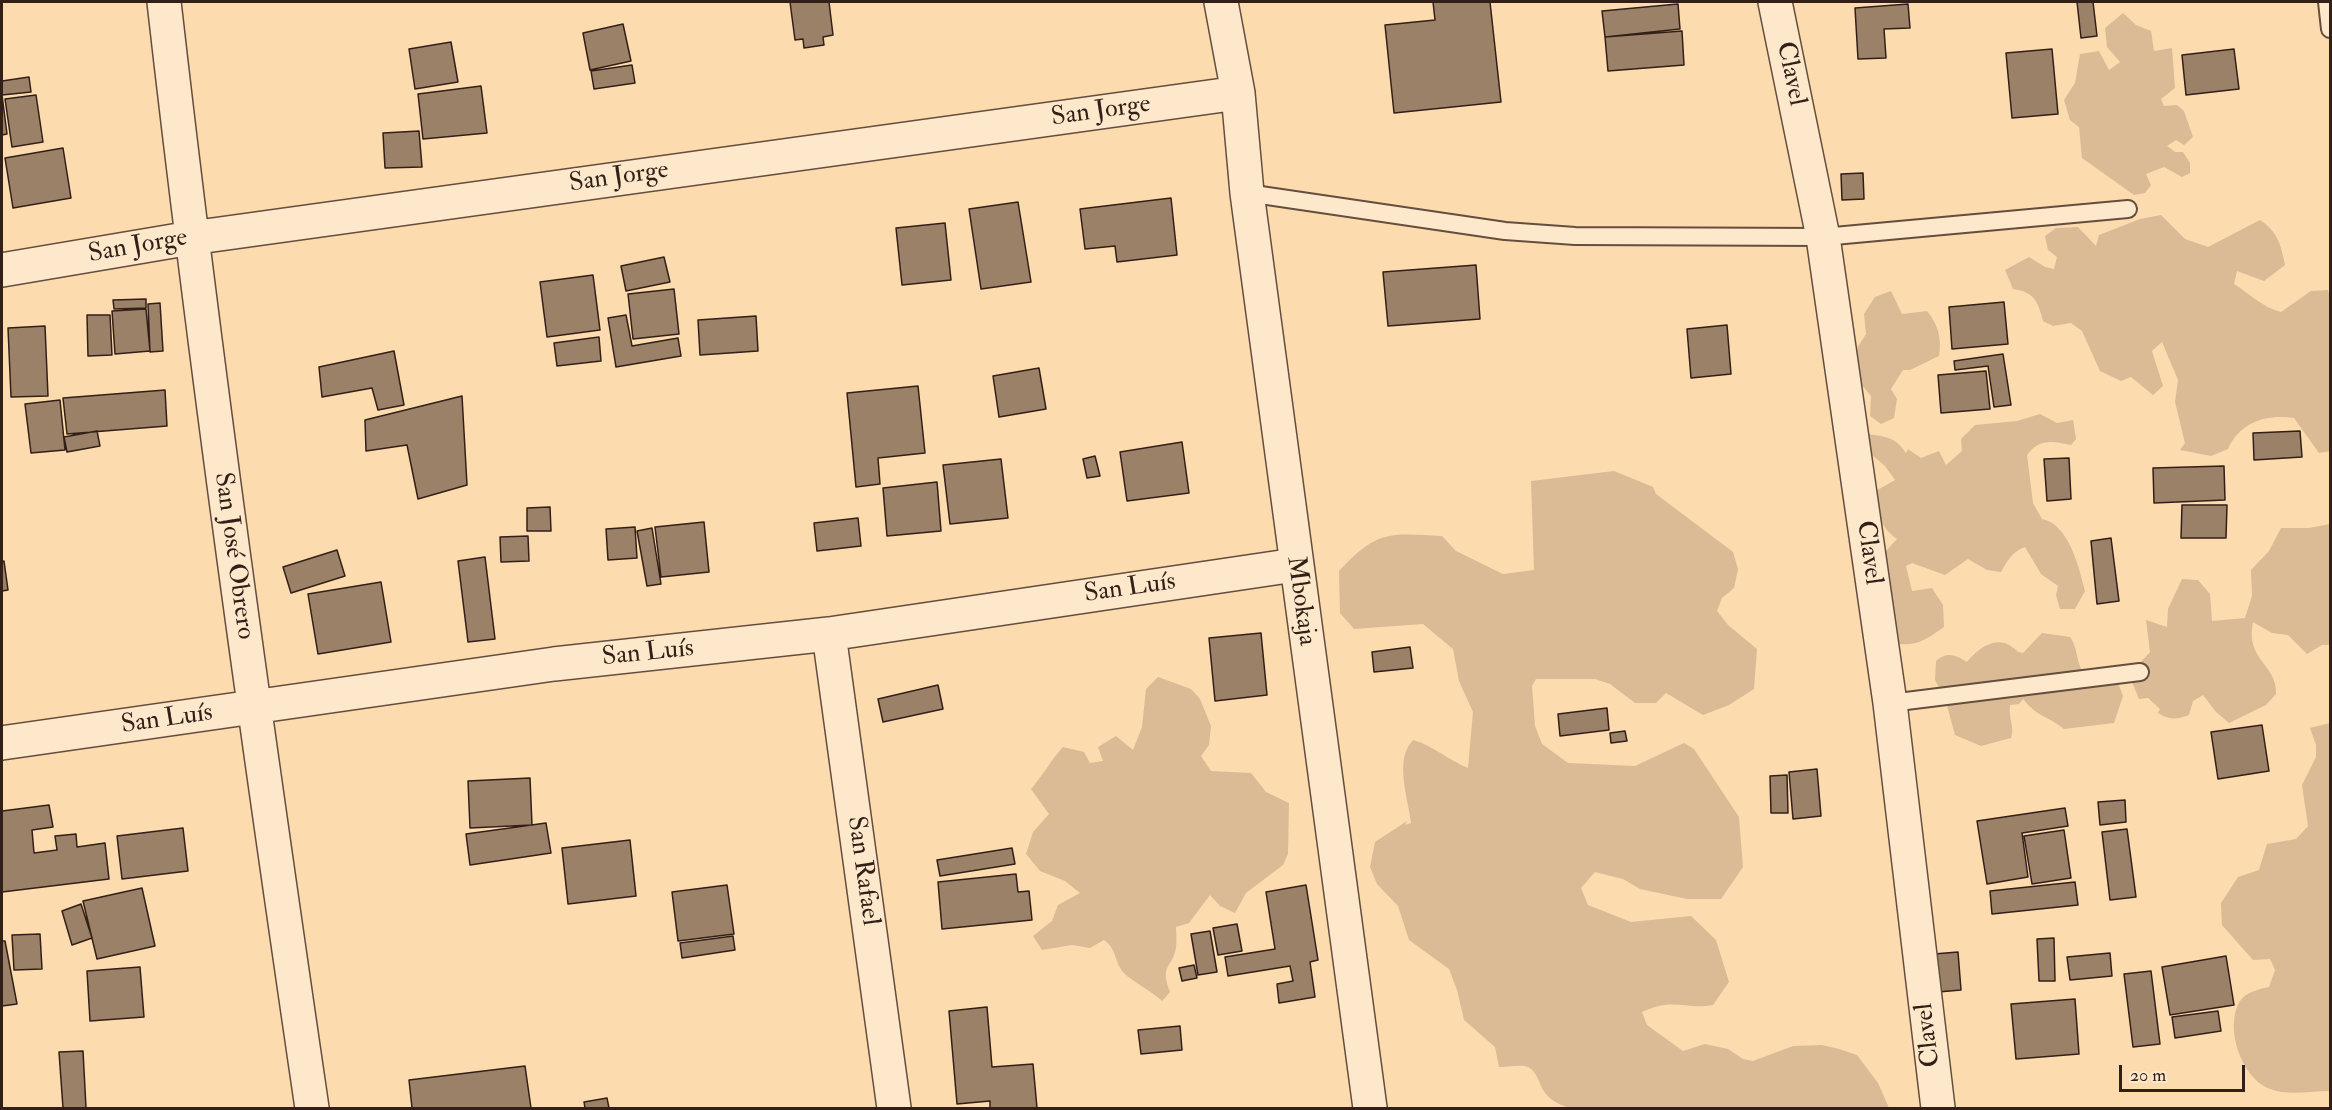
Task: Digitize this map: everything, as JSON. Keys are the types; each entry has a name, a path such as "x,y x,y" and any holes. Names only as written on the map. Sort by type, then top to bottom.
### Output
{"street":[{"name":"San José Obrero","path":"164,2 191,238 254,707 312,1108"},
{"name":"Mbokaja","path":"1221,2 1238,93 1247,193 1295,565 1370,1108"},
{"name":"Clavel","path":"1775,2 1823,237 1890,703 1938,1108"},
{"name":"San Jorge","path":"2,270 191,238 1238,93"},
{"name":"San Luís","path":"2,743 554,664 829,634 1295,565"},
{"name":"San Rafael","path":"829,634 894,1108"}],"lane":[{"path":"2327,2 2331,29"},
{"path":"1247,193 1505,231 1575,236 1823,237 2128,209"},
{"path":"1890,703 2140,672"}],"shaded area":[{"path":"2123,13 2136,25 2151,31 2154,51 2172,48 2175,88 2161,99 2164,106 2177,105 2184,111 2193,137 2184,145 2176,140 2167,146 2175,152 2183,152 2190,163 2190,173 2182,177 2164,167 2146,174 2151,185 2145,193 2134,195 2082,158 2079,127 2070,120 2064,100 2075,83 2080,54 2099,51 2109,70 2120,62 2107,47 2105,28"},
{"path":"2161,215 2185,239 2208,247 2260,220 2271,229 2278,240 2285,265 2264,281 2237,271 2234,284 2274,310 2281,312 2311,291 2328,290 2330,297 2330,451 2319,453 2294,418 2284,417 2264,419 2247,426 2239,432 2228,449 2211,456 2180,450 2185,443 2175,402 2178,380 2162,342 2152,351 2163,386 2153,395 2131,377 2121,381 2100,371 2082,331 2071,323 2053,326 2043,321 2034,299 2026,292 2013,289 2005,270 2029,257 2045,267 2054,269 2057,257 2048,250 2045,236 2056,228 2078,227 2096,246 2099,235 2140,219"},
{"path":"1891,291 1902,314 1927,311 1938,332 1940,350 1939,356 1910,370 1903,370 1891,389 1897,399 1894,418 1881,424 1870,416 1871,396 1856,378 1854,353 1866,334 1864,314 1875,297"},
{"path":"2040,414 2057,423 2073,420 2076,439 2071,445 2041,443 2027,455 2033,503 2042,519 2059,529 2066,538 2080,571 2085,591 2075,609 2060,609 2056,595 2058,586 2041,574 2025,547 2008,560 2001,572 1987,570 1968,559 1945,575 1912,563 1906,566 1912,591 1932,588 1943,605 1944,627 1915,643 1901,644 1883,641 1875,563 1897,539 1880,518 1874,492 1895,480 1885,466 1865,449 1866,434 1889,438 1906,453 1908,449 1921,458 1939,451 1946,465 1962,451 1961,439 1975,425 2017,421"},
{"path":"1614,471 1653,487 1656,494 1733,552 1738,569 1734,588 1722,598 1717,611 1728,625 1757,649 1754,689 1729,705 1703,715 1666,693 1656,703 1635,703 1610,684 1595,679 1536,679 1532,686 1535,726 1542,744 1568,763 1635,766 1684,743 1694,749 1739,817 1743,867 1721,899 1687,899 1640,889 1623,879 1595,872 1581,888 1588,905 1631,922 1691,916 1716,940 1729,982 1713,1005 1663,1005 1642,1012 1647,1025 1683,1051 1705,1044 1728,1049 1743,1059 1753,1061 1793,1046 1822,1045 1839,1049 1857,1055 1878,1083 1889,1108 1571,1108 1559,1104 1545,1093 1533,1071 1528,1067 1499,1067 1495,1047 1464,1020 1449,969 1409,940 1398,906 1377,884 1370,867 1375,842 1407,821 1405,825 1411,823 1403,768 1407,748 1413,740 1468,768 1473,712 1459,681 1453,649 1423,624 1354,629 1340,613 1339,571 1374,541 1409,534 1442,536 1456,551 1503,574 1534,570 1531,481"},
{"path":"2330,524 2330,645 2322,645 2307,654 2288,635 2272,633 2253,622 2253,645 2272,675 2275,684 2276,694 2266,705 2229,723 2216,712 2203,695 2193,701 2189,715 2177,718 2158,713 2160,709 2148,698 2139,699 2129,675 2150,652 2146,620 2167,627 2168,609 2182,579 2198,580 2210,594 2212,621 2245,618 2252,596 2251,570 2269,551 2281,528 2309,528"},
{"path":"2042,633 2070,637 2085,675 2116,678 2123,696 2114,723 2064,729 2033,710 2023,699 2019,704 2010,705 2011,738 1981,746 1955,735 1945,698 1935,680 1936,661 1944,656 1952,655 1967,662 1981,649 1999,642 2006,643 2023,653"},
{"path":"1158,677 1191,689 1200,699 1211,726 1209,745 1201,756 1211,771 1251,773 1266,792 1289,803 1288,854 1283,865 1246,893 1235,913 1220,906 1210,895 1189,923 1176,927 1176,947 1166,971 1170,992 1162,1001 1126,975 1120,968 1111,947 1104,940 1090,948 1072,945 1042,950 1033,936 1052,921 1058,905 1080,893 1065,881 1040,871 1026,854 1033,832 1049,814 1031,789 1063,747 1084,752 1090,763 1103,761 1098,747 1116,736 1133,750 1142,727 1146,689"},
{"path":"2330,723 2330,1091 2284,1092 2270,1089 2260,1083 2251,1074 2238,1051 2234,1024 2240,1001 2249,993 2269,987 2275,970 2270,959 2253,960 2222,925 2221,903 2238,877 2259,870 2267,844 2296,839 2308,826 2302,785 2316,757 2316,745 2310,728"}],"building":[{"path":"790,2 829,2 833,35 823,37 824,45 804,48 803,39 795,40"},
{"path":"1433,2 1490,2 1501,102 1394,113 1385,25 1435,20"},
{"path":"2077,2 2093,2 2097,36 2081,38"},
{"path":"1678,4 1680,29 1605,37 1602,11"},
{"path":"1908,4 1910,28 1884,29 1886,58 1858,59 1855,8"},
{"path":"623,24 631,61 590,70 583,33"},
{"path":"1682,31 1684,65 1608,71 1605,37"},
{"path":"451,42 458,82 415,89 409,49"},
{"path":"2052,49 2058,114 2012,118 2006,53"},
{"path":"2234,49 2239,89 2186,95 2182,55"},
{"path":"632,65 635,83 594,89 591,71"},
{"path":"29,77 31,92 2,95 2,81"},
{"path":"481,86 487,133 423,139 418,94"},
{"path":"2,95 7,134 2,135"},
{"path":"36,95 43,142 12,147 5,99"},
{"path":"419,131 422,167 385,168 383,133"},
{"path":"63,148 71,198 13,208 5,158"},
{"path":"1863,173 1864,199 1842,200 1841,174"},
{"path":"1171,198 1177,255 1117,262 1115,246 1085,249 1080,209"},
{"path":"1018,202 1031,282 981,289 969,209"},
{"path":"945,223 951,280 902,285 896,228"},
{"path":"664,257 670,282 626,291 621,266"},
{"path":"1476,265 1480,319 1388,326 1383,272"},
{"path":"593,275 600,330 547,337 540,282"},
{"path":"674,289 679,334 633,339 628,294"},
{"path":"146,299 146,308 114,309 113,300"},
{"path":"2004,302 2008,344 1952,349 1949,307"},
{"path":"160,303 163,351 150,352 148,304"},
{"path":"146,309 150,351 115,354 112,311"},
{"path":"87,315 110,315 112,355 88,356"},
{"path":"626,315 632,346 678,338 681,356 616,367 608,318"},
{"path":"756,316 758,351 700,355 698,320"},
{"path":"1727,325 1731,374 1691,378 1687,329"},
{"path":"45,326 48,396 11,397 8,328"},
{"path":"599,337 601,361 557,366 554,343"},
{"path":"394,351 404,405 378,410 372,388 322,397 319,367"},
{"path":"2003,354 2011,405 1994,407 1988,366 1955,370 1954,361"},
{"path":"1039,368 1046,409 999,417 993,376"},
{"path":"1986,371 1990,409 1941,413 1938,375"},
{"path":"918,386 925,453 878,458 880,484 856,487 847,393"},
{"path":"165,390 167,426 67,434 63,398"},
{"path":"462,396 467,485 418,499 407,445 366,451 365,420"},
{"path":"60,400 65,450 31,453 25,404"},
{"path":"97,431 100,446 67,452 64,437"},
{"path":"2300,431 2302,457 2254,460 2253,433"},
{"path":"1182,442 1189,493 1127,501 1120,452"},
{"path":"1095,456 1100,476 1087,478 1083,459"},
{"path":"2069,458 2071,499 2047,501 2044,459"},
{"path":"1001,459 1008,518 950,524 943,465"},
{"path":"2224,466 2225,500 2154,503 2153,468"},
{"path":"937,482 941,531 887,536 883,488"},
{"path":"2182,505 2227,505 2226,538 2181,538"},
{"path":"550,507 551,531 527,531 527,508"},
{"path":"858,518 861,546 817,551 814,523"},
{"path":"704,522 709,572 661,577 655,527"},
{"path":"635,527 637,558 608,560 606,529"},
{"path":"652,528 661,584 647,586 637,531"},
{"path":"528,536 529,561 501,562 500,537"},
{"path":"2111,538 2119,601 2097,604 2091,541"},
{"path":"337,550 345,576 291,593 283,567"},
{"path":"485,557 495,639 468,642 458,561"},
{"path":"4,561 8,590 2,591 2,562"},
{"path":"381,582 391,642 318,654 308,594"},
{"path":"1261,633 1267,695 1215,701 1209,638"},
{"path":"1410,647 1413,668 1374,672 1372,652"},
{"path":"938,685 943,709 883,722 878,699"},
{"path":"1607,708 1609,730 1560,736 1558,714"},
{"path":"2262,725 2269,771 2218,779 2211,732"},
{"path":"1625,731 1627,741 1611,743 1610,733"},
{"path":"1817,769 1821,816 1793,819 1789,772"},
{"path":"1787,775 1788,813 1771,813 1770,776"},
{"path":"530,778 532,825 470,828 468,781"},
{"path":"2125,800 2126,822 2100,825 2098,802"},
{"path":"49,805 53,827 32,830 34,853 57,850 55,836 76,834 77,847 105,843 109,879 2,892 2,811"},
{"path":"2065,808 2068,826 2022,833 2028,877 1987,884 1977,821"},
{"path":"546,823 551,853 470,865 466,834"},
{"path":"183,828 188,871 122,879 117,836"},
{"path":"2127,829 2136,897 2110,900 2102,832"},
{"path":"2064,830 2071,878 2032,884 2024,836"},
{"path":"630,840 636,896 568,904 562,848"},
{"path":"1012,848 1015,864 940,876 937,860"},
{"path":"1016,874 1018,892 1029,891 1032,920 942,929 938,882"},
{"path":"2075,882 2078,905 1992,914 1990,891"},
{"path":"727,885 734,934 678,941 672,892"},
{"path":"1306,885 1318,960 1310,962 1315,997 1279,1003 1277,984 1293,981 1290,966 1228,976 1225,957 1275,949 1266,892"},
{"path":"142,888 155,946 97,959 83,901"},
{"path":"81,904 92,938 72,945 62,911"},
{"path":"1237,924 1242,951 1218,955 1213,928"},
{"path":"1210,931 1217,972 1198,975 1191,934"},
{"path":"40,934 42,969 14,970 12,935"},
{"path":"733,936 735,950 682,958 680,943"},
{"path":"2054,938 2055,981 2039,981 2037,939"},
{"path":"2,941 5,941 17,1004 2,1006"},
{"path":"1958,952 1961,990 1938,992 1934,954"},
{"path":"2110,953 2112,976 2070,980 2067,957"},
{"path":"2226,956 2234,1005 2170,1015 2162,967"},
{"path":"1194,965 1197,978 1182,981 1179,968"},
{"path":"140,967 144,1017 90,1021 87,971"},
{"path":"2151,971 2160,1044 2133,1047 2124,974"},
{"path":"2075,999 2079,1054 2016,1059 2011,1004"},
{"path":"987,1007 992,1067 1033,1064 1037,1108 990,1108 990,1101 957,1104 949,1011"},
{"path":"2218,1011 2221,1031 2175,1038 2172,1017"},
{"path":"1180,1026 1182,1050 1141,1054 1138,1030"},
{"path":"83,1051 86,1108 63,1108 59,1052"},
{"path":"525,1066 531,1108 412,1108 409,1080"},
{"path":"607,1098 609,1108 585,1108 584,1102"}]}
